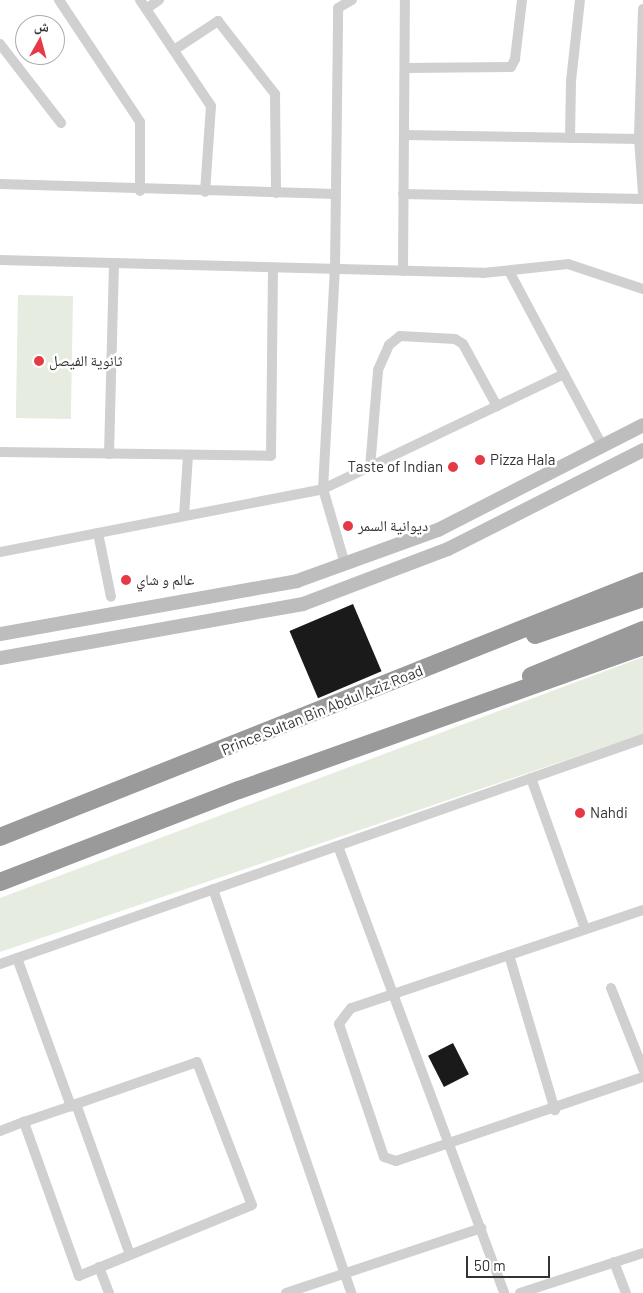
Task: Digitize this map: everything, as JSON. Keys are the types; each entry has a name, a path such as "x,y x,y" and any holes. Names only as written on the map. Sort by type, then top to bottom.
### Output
{"highway":[{"name":"Prince Sultan Bin Abdul Aziz Road","path":"0,837 643,581"},
{"path":"447,660 566,626 643,598"},
{"path":"454,714 562,661 643,630"},
{"path":"0,882 239,790 643,646"}],"street":[{"path":"59,0 140,122 140,191"},
{"path":"140,0 211,106 205,192"},
{"path":"146,9 160,0"},
{"path":"345,564 323,489 335,269 338,8 352,0"},
{"path":"403,271 405,0"},
{"path":"405,68 511,67 515,60 522,0"},
{"path":"570,138 571,81 580,0"},
{"path":"643,9 639,139 643,193"},
{"path":"174,50 218,21 275,94 276,193"},
{"path":"0,44 61,122"},
{"path":"404,136 639,139"},
{"path":"0,184 140,191 336,194"},
{"path":"403,194 643,199"},
{"path":"0,260 273,268 509,272 568,264 643,289"},
{"path":"109,454 114,263"},
{"path":"0,452 271,456 273,268"},
{"path":"509,272 602,445"},
{"path":"370,468 378,370 389,345 400,336 454,339 463,344 497,406"},
{"path":"0,552 323,489 564,374"},
{"path":"0,634 297,581 438,530 643,425"},
{"path":"0,658 303,604 448,550 643,450"},
{"path":"184,516 188,455"},
{"path":"98,533 111,597"},
{"path":"0,964 643,739"},
{"path":"531,778 585,930"},
{"path":"338,846 504,1293"},
{"path":"213,889 351,1293"},
{"path":"643,910 351,1008 339,1024 384,1158 396,1161 555,1110 643,1077"},
{"path":"509,955 555,1110"},
{"path":"17,958 130,1255"},
{"path":"611,988 643,1069"},
{"path":"0,1131 24,1122 197,1062 252,1205 79,1276 24,1122"},
{"path":"286,1293 480,1228"},
{"path":"520,1293 643,1253"},
{"path":"614,1262 626,1293"},
{"path":"99,1267 109,1293"}],"shaded area":[{"path":"18,295 73,296 71,419 16,418"},
{"path":"643,657 643,734 0,952 0,898"}],"building":[{"path":"353,604 382,671 318,698 289,631"},
{"path":"453,1043 469,1074 444,1087 428,1056"}],"place":[{"name":"ثانوية الفيصل","path":"39,361"},
{"name":"Pizza Hala","path":"480,460"},
{"name":"Taste of Indian","path":"453,467"},
{"name":"ديوانية السمر","path":"348,526"},
{"name":"عالم و شاي","path":"126,580"},
{"name":"Nahdi","path":"580,813"}]}
